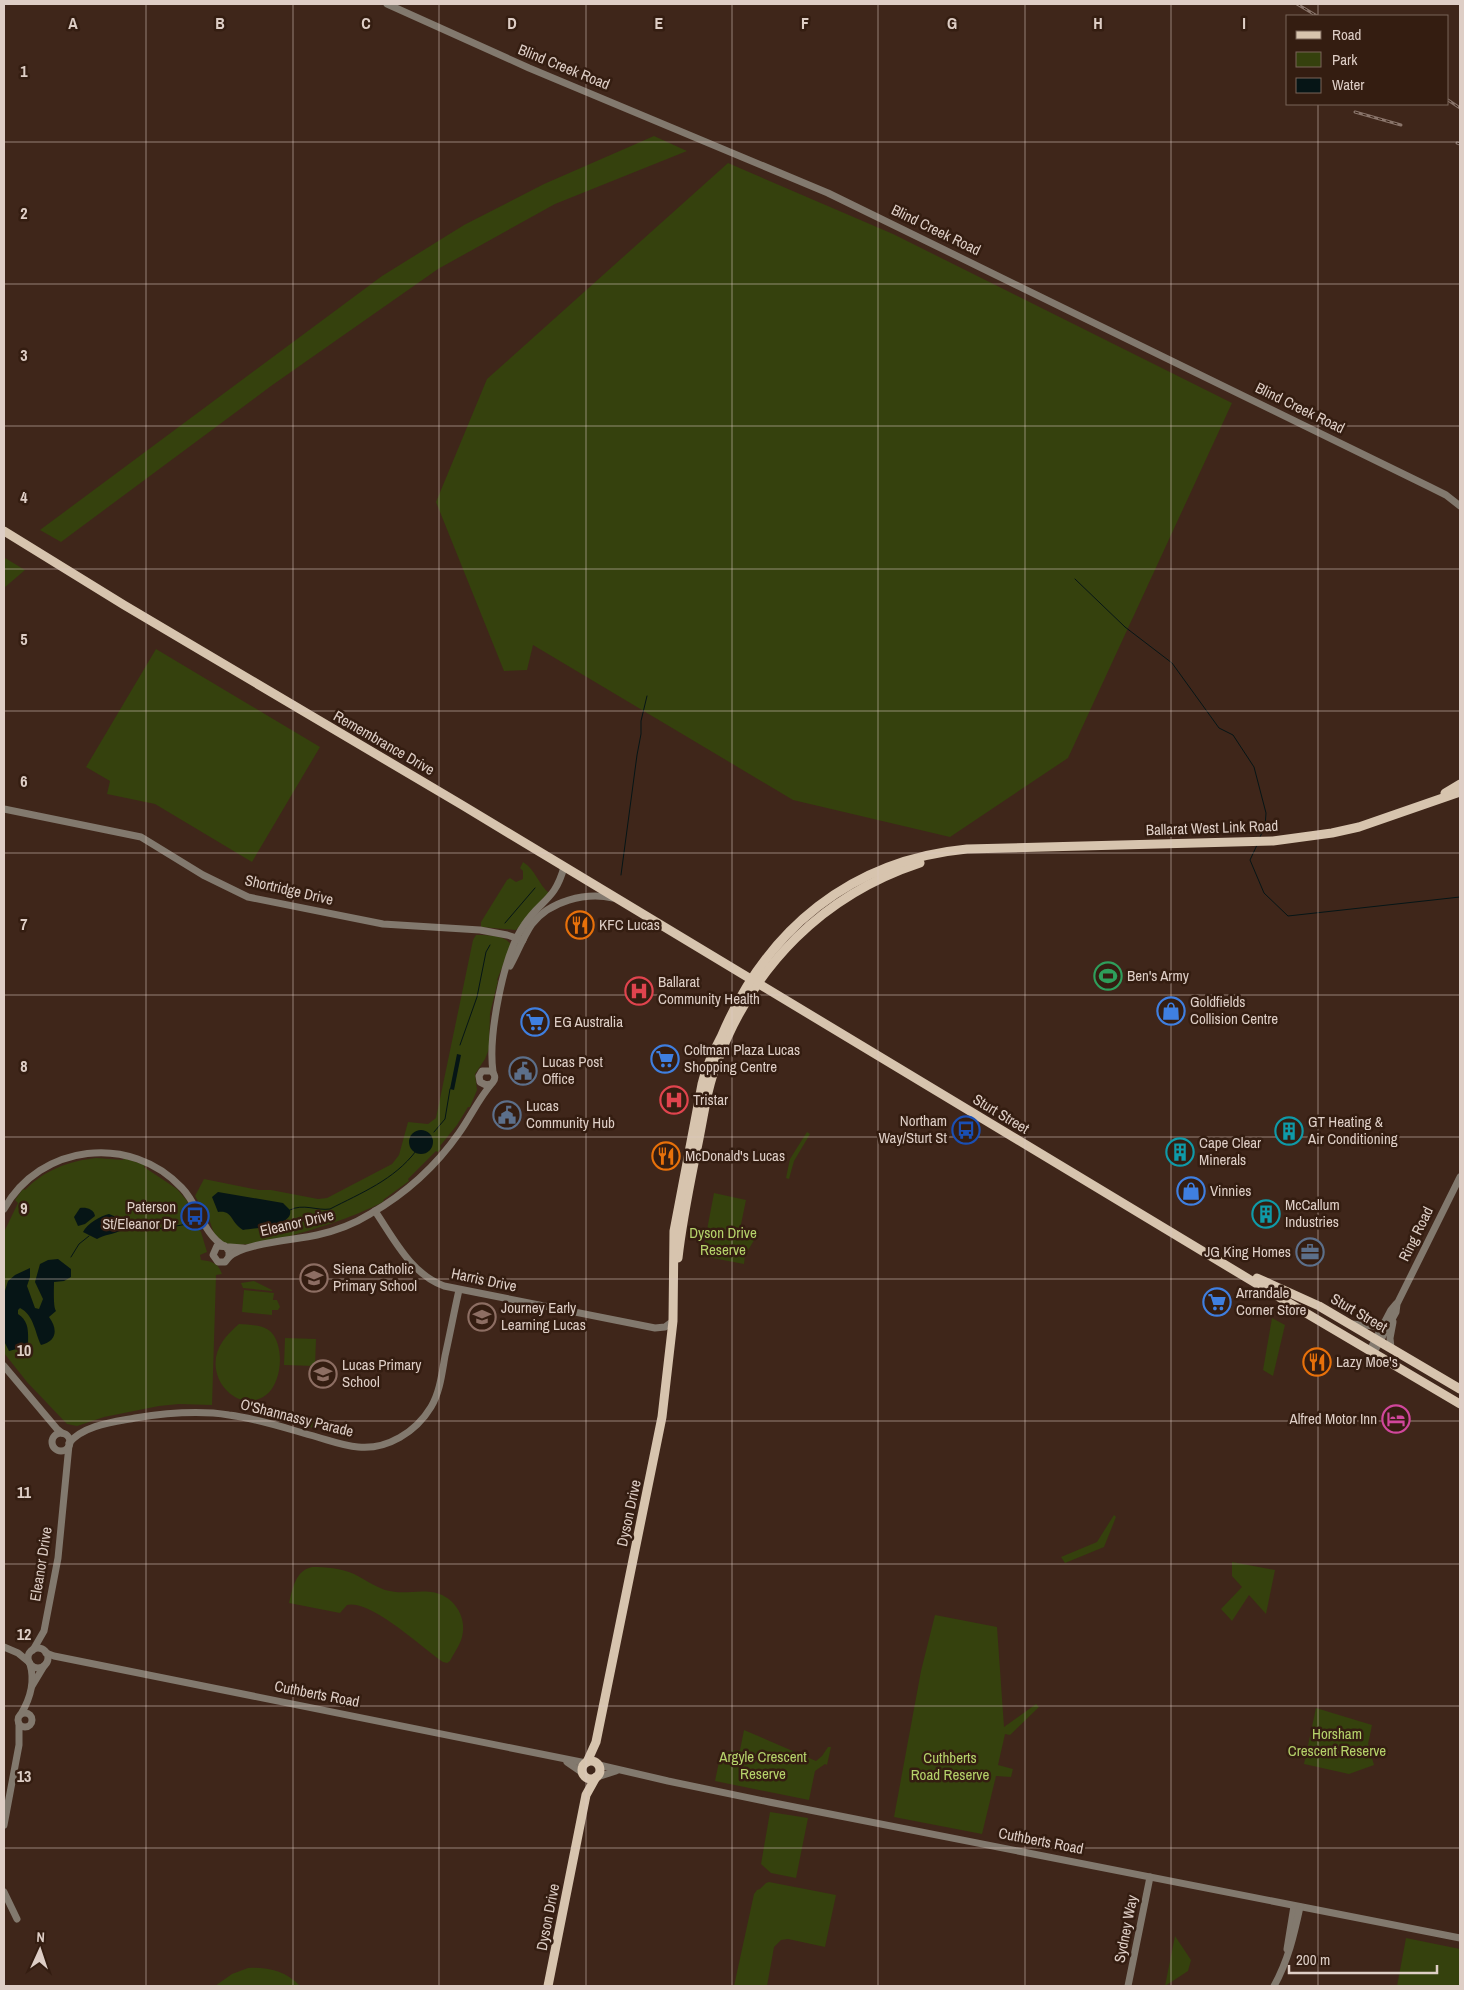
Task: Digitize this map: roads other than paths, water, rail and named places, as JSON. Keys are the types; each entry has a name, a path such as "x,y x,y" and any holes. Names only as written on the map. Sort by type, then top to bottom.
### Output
{"main road":[{"name":"Remembrance Drive","path":"4,531 124,605 754,981"},
{"name":"Ballarat West Link Road","path":"1416,808 1460,784"},
{"name":"Ballarat West Link Road","path":"754,981 777,943 804,917 852,884 887,868 927,856 960,850 1004,848 1273,842 1359,827 1460,792"},
{"name":"Sturt Street","path":"754,981 1460,1404"},
{"name":"Dyson Drive","path":"587,1762 596,1742 658,1439 672,1333 673,1252 676,1224 702,1084 711,1056 731,1014 754,981"},
{"name":"Sturt Street","path":"1238,1270 1315,1304 1460,1389"},
{"name":"Dyson Drive","path":"596,1742 598,1764"},
{"path":"594,1761 598,1764 600,1770 596,1777 589,1778 583,1774 583,1767 587,1762 594,1761"},
{"name":"Dyson Drive","path":"583,1774 586,1795"},
{"name":"Dyson Drive","path":"548,1986 586,1795 596,1777"}],"street":[{"name":"Blind Creek Road","path":"387,4 529,68 828,193 1430,487 1446,495 1460,506"},
{"name":"Shortridge Drive","path":"4,809 136,836 153,843 203,875 248,897 383,924 480,930 520,939"},
{"name":"Eleanor Drive","path":"493,1072 496,1012 500,989 529,918 556,891 564,867"},
{"name":"Eleanor Drive","path":"520,939 539,917 560,903 576,898 590,897 617,899"},
{"name":"Eleanor Drive","path":"478,1100 479,1076 493,1049"},
{"path":"487,1069 493,1072 495,1078 492,1084 484,1085 479,1076 487,1069"},
{"name":"Eleanor Drive","path":"229,1257 248,1248 322,1233 350,1224 375,1211 409,1188 436,1161 459,1133 478,1100 492,1084"},
{"path":"4,1209 24,1183 50,1164 75,1155 92,1152 113,1153 143,1161 160,1169 174,1180 190,1198 210,1232 230,1251 229,1257 225,1262 218,1262 213,1257 214,1250 210,1232"},
{"name":"Ring Road","path":"1372,1351 1396,1308 1460,1177"},
{"name":"Harris Drive","path":"375,1211 417,1270 438,1284 459,1290 672,1333"},
{"path":"214,1250 217,1246 224,1246"},
{"name":"Eleanor Drive","path":"224,1246 248,1248"},
{"name":"O'Shannassy Parade","path":"69,1444 94,1427 139,1418 195,1412 258,1420 359,1448 391,1442 400,1438 417,1424 434,1400 441,1377 459,1290"},
{"path":"1392,1348 1391,1335 1396,1308"},
{"name":"Ring Road","path":"1378,1340 1391,1310 1396,1308"},
{"name":"Harris Drive","path":"649,1327 665,1327 673,1321"},
{"path":"1352,1324 1375,1326 1384,1323"},
{"path":"4,1366 49,1419 68,1437 69,1444 64,1450 58,1450 53,1446 49,1419"},
{"name":"O'Shannassy Parade","path":"63,1433 84,1432"},
{"path":"52,1439 56,1434 63,1433"},
{"name":"Eleanor Drive","path":"46,1652 44,1631 60,1549 69,1444"},
{"name":"Eleanor Drive","path":"58,1450 66,1470"},
{"name":"Eleanor Drive","path":"32,1650 44,1631"},
{"path":"4,1647 22,1651 41,1649 46,1652 48,1658 32,1686"},
{"path":"4,1647 18,1653 38,1668 44,1666"},
{"path":"4,1825 19,1745 19,1724 17,1720 29,1699 32,1686 28,1657 32,1650"},
{"name":"Cuthberts Road","path":"46,1652 54,1656 73,1660 587,1762"},
{"name":"Cuthberts Road","path":"44,1666 58,1661 73,1660"},
{"path":"19,1745 32,1720 29,1699"},
{"path":"21,1714 26,1713 30,1715"},
{"path":"19,1724 24,1728 30,1725"},
{"name":"Cuthberts Road","path":"555,1756 573,1764 583,1774"},
{"name":"Cuthberts Road","path":"598,1764 624,1771 1458,1939"},
{"name":"Cuthberts Road","path":"596,1777 610,1772 624,1771"},
{"name":"Sydney Way","path":"1128,1986 1150,1877"},
{"path":"4,1892 17,1919"},
{"path":"1274,1986 1294,1938 1297,1906"}],"water":[{"path":"457,1054 461,1055 454,1090 450,1089"},
{"path":"421,1130 429,1134 433,1142 429,1150 421,1154 413,1150 409,1142 413,1134"},
{"path":"218,1192 283,1203 290,1210 290,1215 280,1223 243,1230 229,1215 218,1212 212,1197"},
{"path":"80,1208 89,1209 95,1216 85,1224 78,1226 74,1217"},
{"path":"109,1214 121,1219 124,1223 122,1230 97,1239 83,1232 94,1221"},
{"path":"58,1259 71,1269 71,1277 64,1281 54,1282 56,1311 49,1317 55,1330 53,1338 41,1345 31,1320 25,1311 20,1308 18,1314 25,1321 28,1328 28,1346 9,1351 4,1341 4,1294 8,1281 15,1275 30,1268 27,1286 35,1308 39,1309 43,1299 35,1282 40,1264 48,1260"}],"waterway":[{"path":"1075,579 1125,627 1172,663 1219,728 1233,735 1254,767 1266,813 1265,827 1260,837"},
{"path":"621,875 641,734 641,721 647,696"},
{"path":"1257,845 1250,860 1264,893 1288,916 1460,897"},
{"path":"505,923 535,888"},
{"path":"460,1045 477,997 486,952 490,945"},
{"path":"434,1132 445,1119 450,1089"},
{"path":"290,1210 300,1207 330,1209 387,1178 398,1170 416,1151"},
{"path":"122,1227 149,1229 193,1223"},
{"path":"71,1257 79,1244 89,1236"}],"railway":[{"path":"1297,4 1315,15"},
{"path":"1449,101 1460,108"},
{"path":"1355,112 1401,125"}],"place":[{"name":"KFC Lucas","path":"580,925"},
{"name":"Ben's Army","path":"1108,976"},
{"name":"Ballarat Community Health","path":"639,991"},
{"name":"Goldfields Collision Centre","path":"1171,1011"},
{"name":"EG Australia","path":"535,1022"},
{"name":"Coltman Plaza Lucas Shopping Centre","path":"665,1059"},
{"name":"Lucas Post Office","path":"523,1071"},
{"name":"Tristar","path":"674,1100"},
{"name":"Lucas Community Hub","path":"507,1115"},
{"name":"Northam Way/Sturt St","path":"966,1130"},
{"name":"GT Heating & Air Conditioning","path":"1289,1131"},
{"name":"Cape Clear Minerals","path":"1180,1152"},
{"name":"McDonald's Lucas","path":"666,1156"},
{"name":"Vinnies","path":"1191,1191"},
{"name":"McCallum Industries","path":"1266,1214"},
{"name":"Paterson St/Eleanor Dr","path":"195,1216"},
{"name":"JG King Homes","path":"1310,1252"},
{"name":"Siena Catholic Primary School","path":"314,1278"},
{"name":"Arrandale Corner Store","path":"1217,1302"},
{"name":"Journey Early Learning Lucas","path":"482,1317"},
{"name":"Lazy Moe's","path":"1317,1362"},
{"name":"Lucas Primary School","path":"323,1374"},
{"name":"Alfred Motor Inn","path":"1396,1419"}],"park label":[{"name":"Dyson Drive Reserve","path":"723,1242"},
{"name":"Horsham Crescent Reserve","path":"1337,1742"},
{"name":"Argyle Crescent Reserve","path":"763,1766"},
{"name":"Cuthberts Road Reserve","path":"950,1766"}]}
